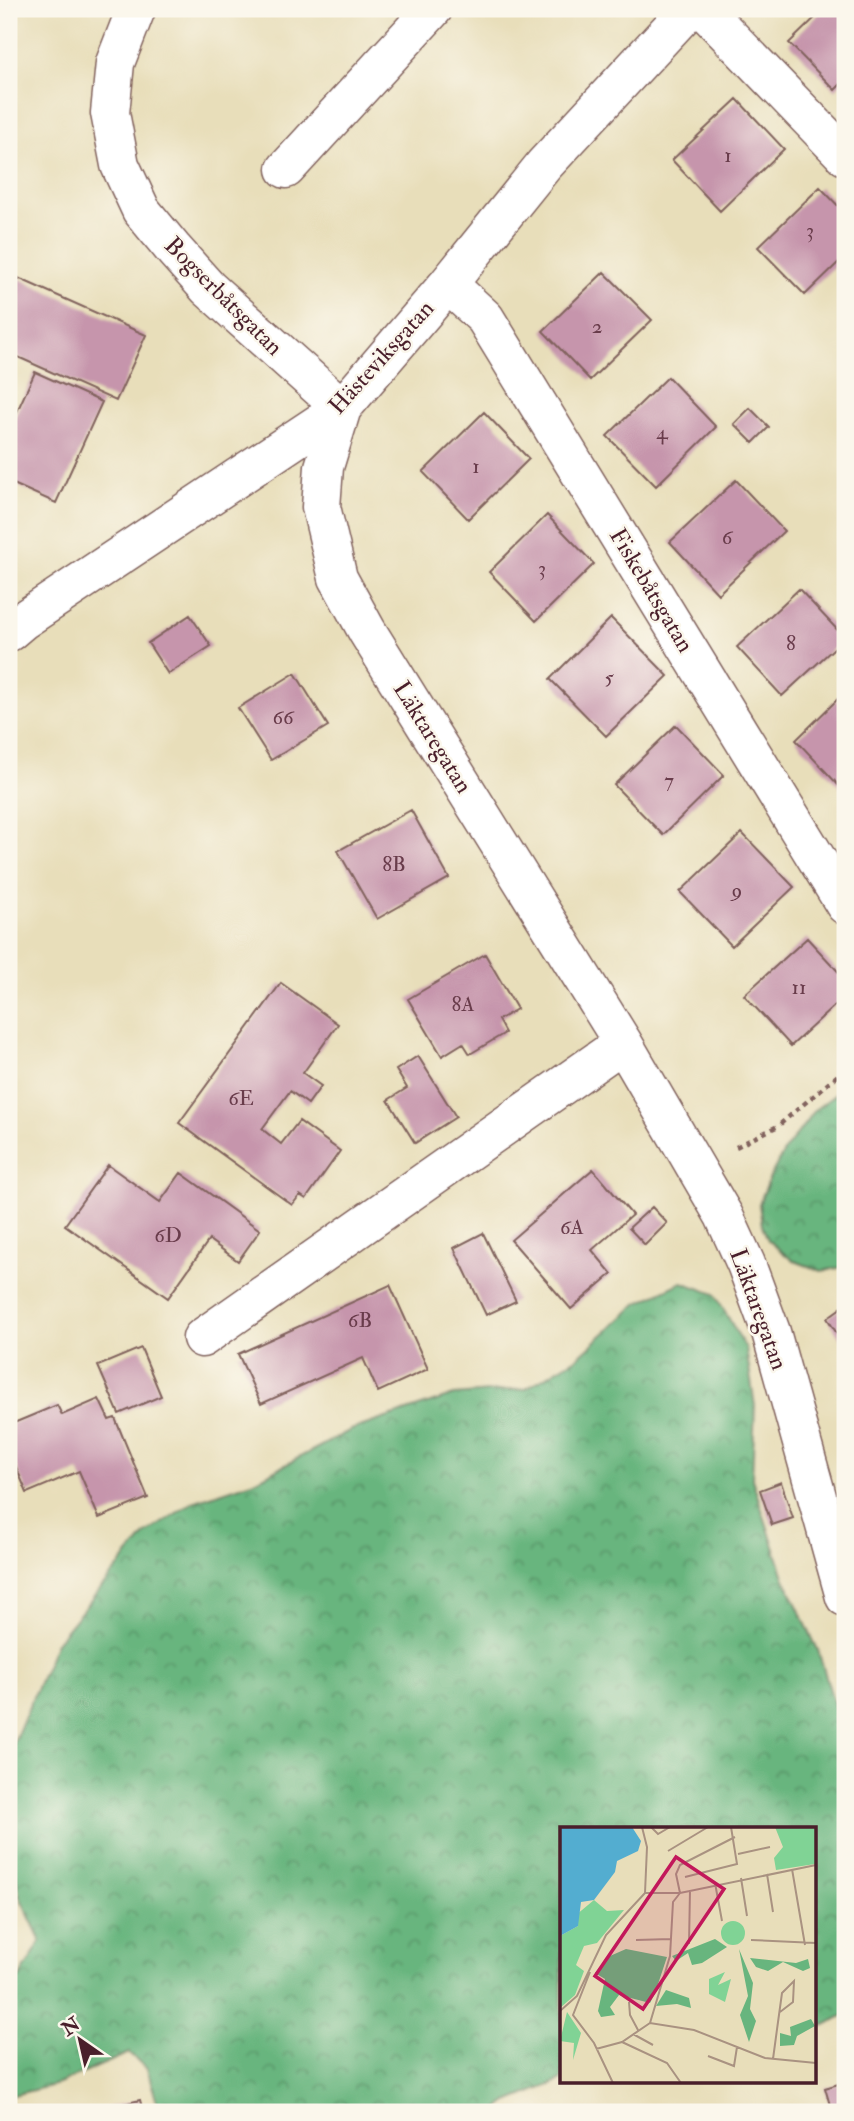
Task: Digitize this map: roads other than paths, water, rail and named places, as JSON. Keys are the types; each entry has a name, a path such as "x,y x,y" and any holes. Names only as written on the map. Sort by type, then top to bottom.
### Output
{"street":[{"name":"Bogserbåtsgatan","path":"135,9 115,63 110,113 120,165 141,209 208,288 342,408"},
{"path":"286,169 433,9"},
{"name":"Hästeviksgatan","path":"9,632 342,408 544,165 689,9"},
{"path":"703,9 845,156"},
{"name":"Fiskebåtsgatan","path":"447,284 485,318 845,905"},
{"name":"Läktaregatan","path":"342,408 324,467 321,508 338,578 367,631 623,1042 724,1216 746,1264 771,1332 845,1597"},
{"path":"202,1338 623,1042"}]}
